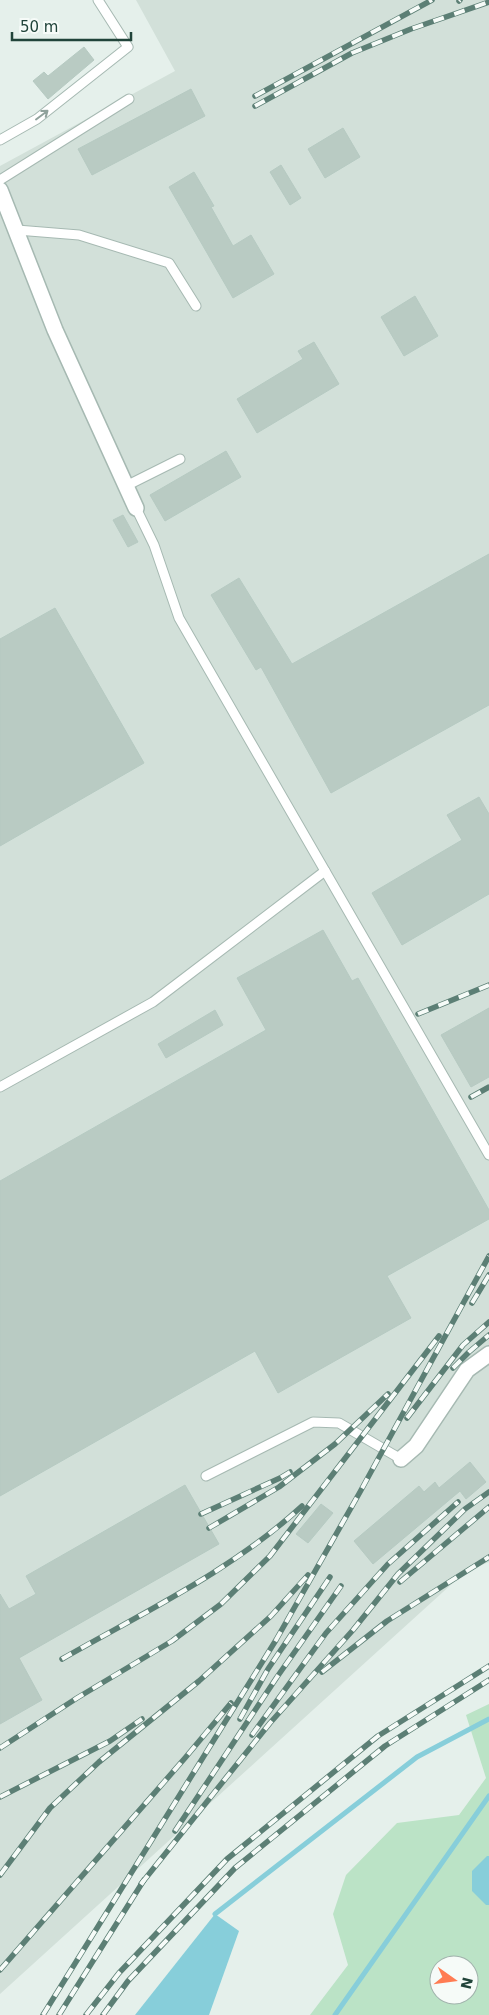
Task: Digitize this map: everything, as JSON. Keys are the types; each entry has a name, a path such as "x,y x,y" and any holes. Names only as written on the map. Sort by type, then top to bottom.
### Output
{"street":[{"path":"0,190 55,330 136,508"},
{"path":"401,1459 416,1446 467,1370 489,1354"}],"lane":[{"path":"0,140 37,119 128,47 98,0"},
{"path":"0,180 129,99"},
{"path":"17,230 79,235 169,263 196,306"},
{"path":"126,486 180,459"},
{"path":"136,508 154,545 180,618 489,1155"},
{"path":"0,1087 153,1002 325,871"},
{"path":"206,1476 313,1422 339,1422 401,1459"}],"shaded area":[{"path":"136,0 489,0 489,1562 465,1572 0,1994 0,166 175,71"}],"green space":[{"path":"489,1704 489,2015 310,2015 348,1965 333,1914 346,1875 397,1823 459,1815 486,1778 466,1715"}],"water":[{"path":"489,1856 489,1905 486,1905 472,1891 472,1871"},
{"path":"215,1914 239,1931 209,2015 135,2015"}],"building":[{"path":"84,47 94,60 48,99 33,81 44,72 48,76"},
{"path":"191,89 205,116 92,175 78,149"},
{"path":"343,128 360,157 325,178 308,149"},
{"path":"281,165 301,198 290,205 270,172"},
{"path":"194,172 214,206 211,207 233,246 251,235 274,274 233,298 169,187"},
{"path":"415,296 438,336 404,356 381,317"},
{"path":"314,342 339,384 257,433 237,399 303,359 298,351"},
{"path":"226,451 241,477 165,521 150,495"},
{"path":"123,515 138,542 128,547 113,520"},
{"path":"489,554 489,705 331,793 261,667 256,670 211,595 239,578 292,664"},
{"path":"55,608 144,763 0,846 0,639"},
{"path":"479,797 489,814 489,894 402,945 372,893 462,840 447,815"},
{"path":"323,930 352,981 358,978 489,1210 489,1219 387,1276 411,1318 278,1393 255,1351 0,1496 0,1181 266,1030 237,978"},
{"path":"489,1008 489,1077 471,1087 441,1035"},
{"path":"215,1010 223,1025 166,1058 158,1044"},
{"path":"470,1462 486,1482 466,1499 460,1491 373,1564 354,1541 419,1486 424,1492 435,1482 439,1488"},
{"path":"185,1485 219,1544 19,1658 42,1700 0,1724 0,1594 9,1609 36,1594 26,1576"},
{"path":"321,1504 333,1513 308,1543 296,1534"}],"waterway":[{"path":"215,1914 417,1757 489,1719"},
{"path":"335,2015 489,1796"}],"railway":[{"path":"255,96 432,0"},
{"path":"255,106 352,53 411,29 489,2"},
{"path":"418,1014 489,985"},
{"path":"471,1097 489,1087"},
{"path":"43,2015 276,1640 360,1492 489,1256"},
{"path":"472,1303 489,1275"},
{"path":"407,1418 463,1345 489,1322"},
{"path":"453,1368 489,1335"},
{"path":"0,1748 77,1698 172,1641 221,1604 270,1556 439,1336"},
{"path":"209,1528 279,1487 335,1444 388,1394"},
{"path":"201,1514 290,1472"},
{"path":"141,1884 270,1723 353,1630 398,1574 465,1509 489,1492"},
{"path":"252,1735 326,1633 388,1564 458,1502"},
{"path":"62,1659 156,1607 217,1570 275,1529 302,1506"},
{"path":"400,1582 489,1507"},
{"path":"322,1672 387,1621 489,1557"},
{"path":"0,1875 50,1808 99,1762 199,1681 271,1616 308,1575"},
{"path":"240,1719 268,1669 330,1577"},
{"path":"175,1831 277,1677 341,1586"},
{"path":"86,2015 119,1973 227,1859 378,1736 489,1666"},
{"path":"103,2015 128,1981 235,1868 385,1746 489,1680"},
{"path":"0,1970 231,1703"},
{"path":"0,1797 110,1741 142,1719"},
{"path":"59,2015 144,1880"}]}
